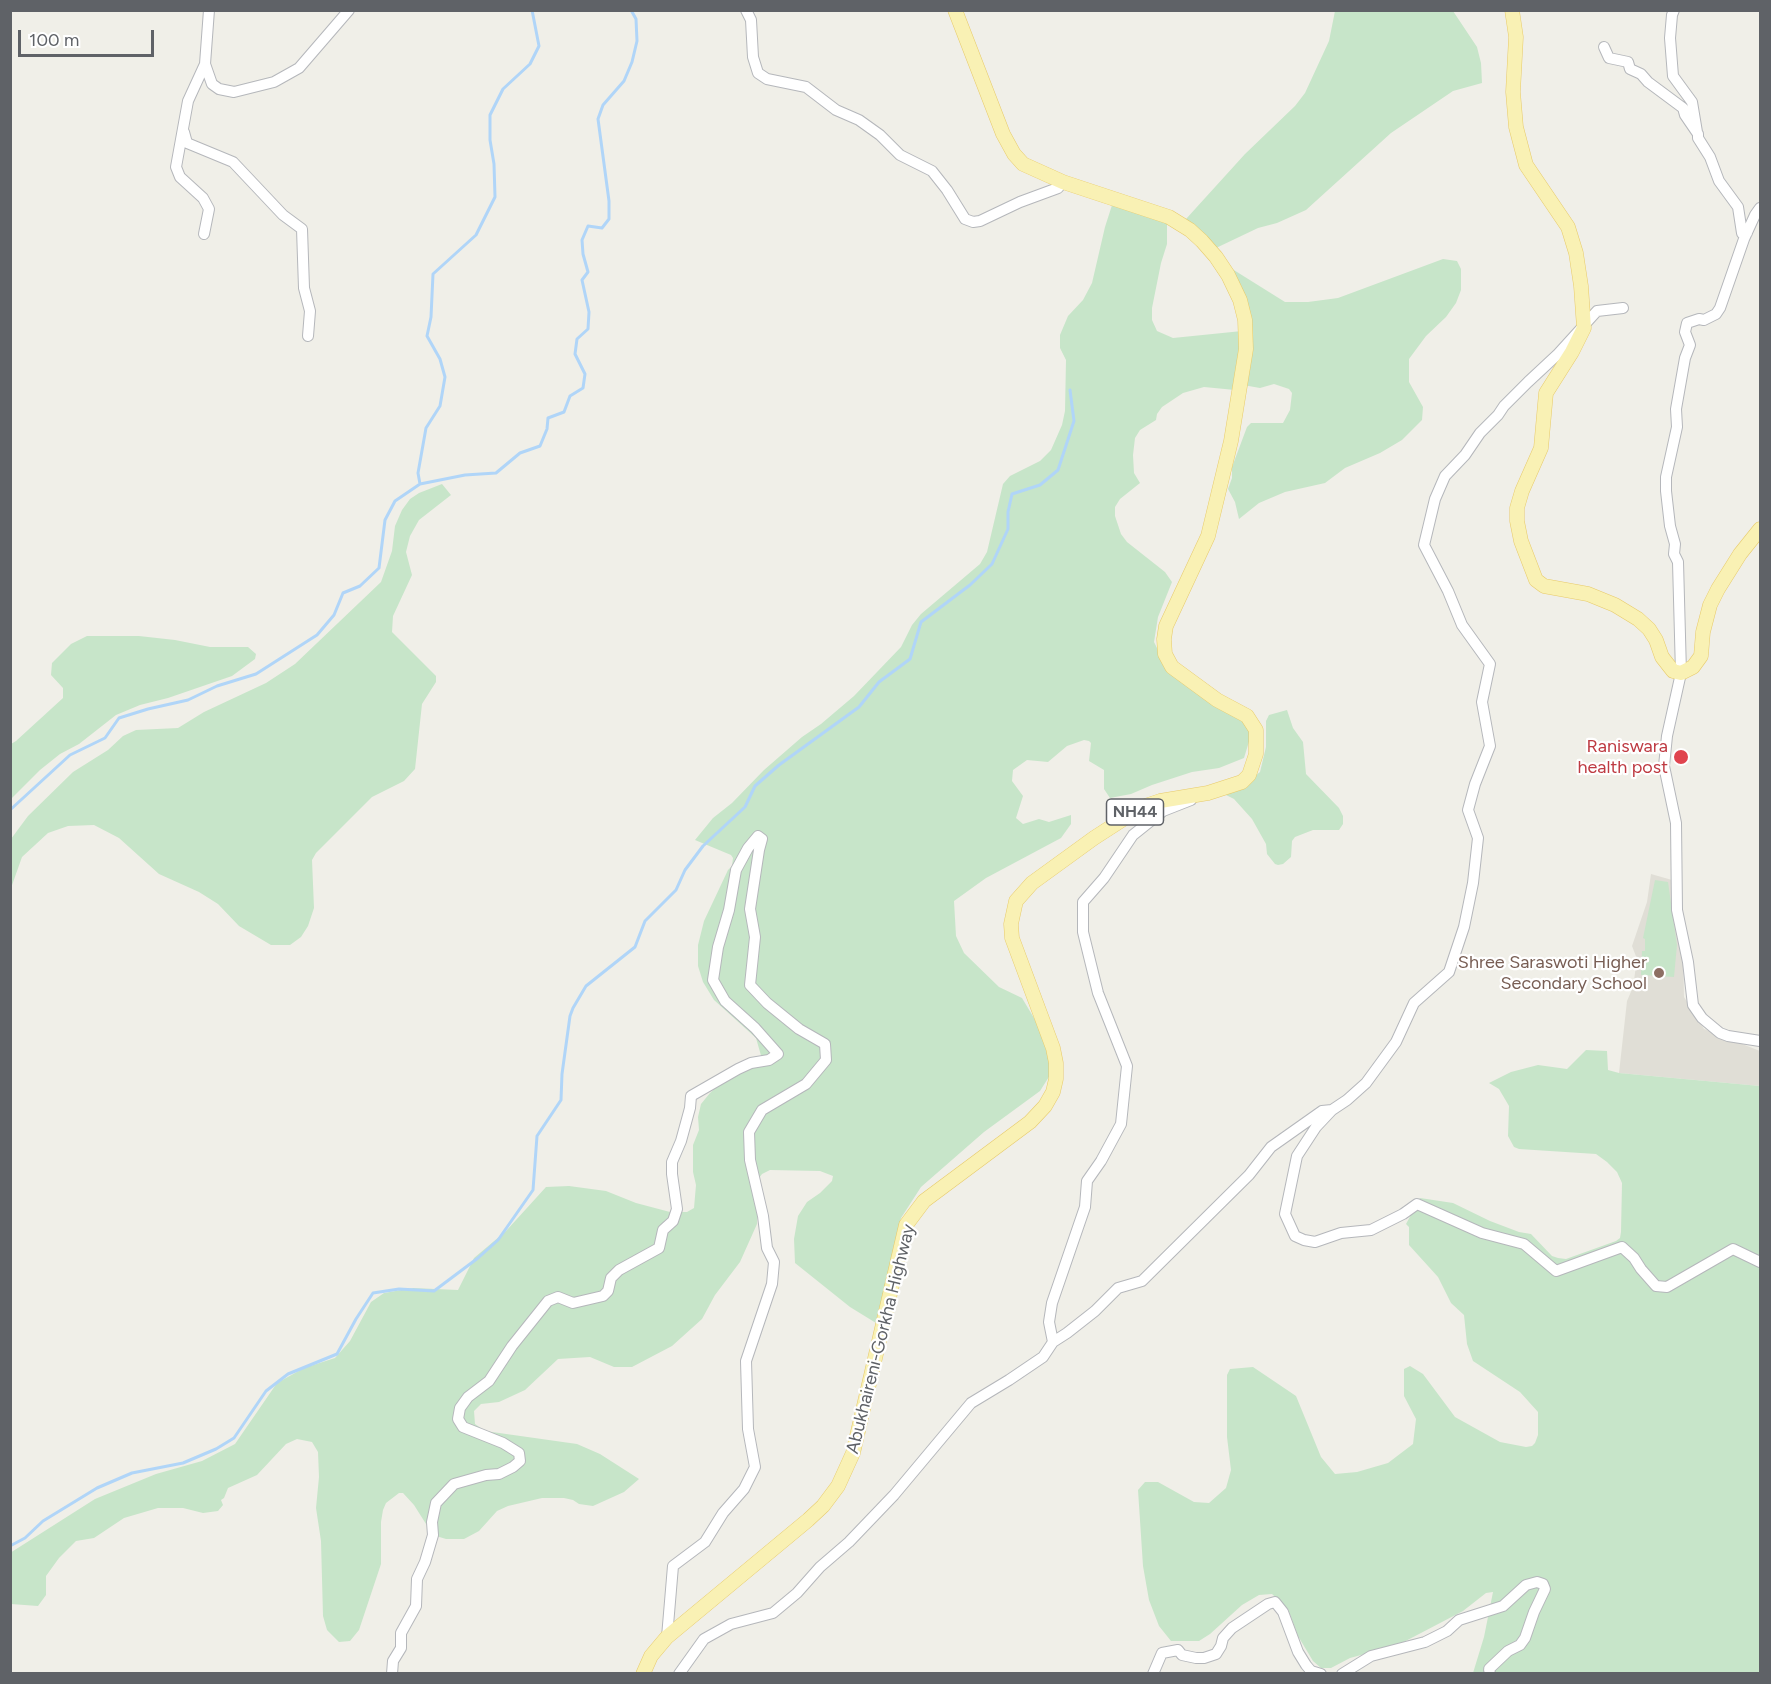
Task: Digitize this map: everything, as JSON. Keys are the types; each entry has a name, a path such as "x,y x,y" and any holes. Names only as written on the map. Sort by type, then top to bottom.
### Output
{"main road":[{"name":"Abukhaireni-Gorkha Highway","path":"643,1674 651,1656 667,1638 808,1520 823,1506 838,1486 853,1453 906,1225 924,1201 1030,1122 1045,1106 1053,1092 1056,1063 1053,1048 1012,938 1012,917 1016,901 1032,883 1142,807 1160,801 1208,793 1242,782 1249,776 1256,754 1256,730 1247,716 1217,700 1172,667 1165,654 1164,639 1166,626 1208,536 1231,441 1246,349 1245,320 1240,300 1216,257 1190,230 1169,218 1063,182 1023,164 1014,154 1004,134 955,10"},
{"path":"1512,10 1516,37 1513,92 1516,127 1526,165 1568,227 1576,253 1584,328 1546,393 1541,448 1517,508 1521,541 1536,580 1544,586 1588,594 1615,605 1638,619 1649,629 1662,657 1673,671 1681,673 1693,667 1701,656 1703,632 1710,605 1740,554 1761,529"}],"street":[{"path":"204,234 209,208 203,198 180,177 176,167 188,101 205,64 209,10"},
{"path":"205,64 212,84 219,89 234,92 274,82 299,68 349,10"},
{"path":"746,10 751,20 753,57 758,73 767,79 806,87 836,110 859,120 880,135 900,155 932,171 948,190 965,219 973,222 980,221 1020,202 1058,188 1063,182"},
{"path":"1674,10 1670,38 1674,76 1692,102 1698,138 1710,157 1719,181 1737,207 1742,233 1747,233"},
{"path":"1604,47 1609,58 1628,62 1630,69 1641,74 1648,82 1683,108 1691,127 1698,134"},
{"path":"184,132 187,143 233,162 283,214 302,229 304,288 310,311 308,336"},
{"path":"1761,208 1755,215 1733,266 1720,308 1716,314 1704,320 1699,319 1687,323 1685,332 1690,345 1685,358 1677,400 1677,427 1666,477 1670,526 1675,544 1674,554 1678,562 1681,673 1667,736 1664,766 1676,824 1677,910 1688,962 1693,1005 1702,1018 1720,1033 1761,1041"},
{"path":"1623,308 1597,311 1584,328 1504,406 1498,416 1480,433 1465,455 1445,476 1435,499 1424,545 1448,591 1462,625 1490,664 1482,702 1490,746 1475,784 1468,810 1478,838 1473,883 1464,927 1449,972 1414,1003 1396,1042 1366,1083 1332,1110 1316,1127 1296,1156 1285,1214 1295,1236 1315,1242 1341,1233 1371,1230 1403,1214 1417,1204 1482,1233 1524,1245 1557,1271 1622,1247 1634,1258 1656,1286 1667,1287 1734,1249 1761,1262"},
{"path":"1053,1342 1049,1322 1052,1303 1085,1207 1087,1181 1121,1124 1127,1066 1098,993 1083,932 1083,902 1104,878 1133,834 1163,812 1208,793"},
{"path":"392,1674 393,1661 401,1648 401,1633 416,1605 417,1579 425,1563 432,1535 436,1503 454,1484 486,1475 499,1474 520,1461 519,1453 503,1443 463,1427 458,1419 460,1408 468,1397 489,1381 512,1346 548,1300 558,1297 573,1303 603,1296 608,1291 611,1278 619,1270 659,1248 663,1230 673,1221 677,1209 672,1162 681,1141 691,1096 738,1069 751,1063 769,1060 778,1054 755,1028 725,1001 713,980 718,947 729,910 736,870 748,848 758,836 762,839 750,909 755,937 750,984 767,1003 799,1029 825,1044 826,1060 806,1084 762,1110 749,1132 750,1160 763,1216 767,1248 774,1262 772,1284 746,1360 748,1430 755,1467 744,1489 723,1513 705,1542 673,1566 667,1638"},
{"path":"679,1674 704,1639 732,1624 773,1613 797,1593 820,1567 849,1542 894,1495 971,1403 1043,1357 1053,1342 1095,1311 1118,1288 1142,1281 1250,1175 1271,1147 1322,1111 1332,1110"},
{"path":"1342,1674 1371,1656 1425,1642 1447,1631 1459,1620 1503,1606 1526,1585 1537,1582 1543,1584 1545,1589 1525,1638 1520,1645 1508,1651 1489,1669 1490,1674"},
{"path":"1153,1674 1162,1653 1178,1650 1182,1655 1196,1658 1216,1654 1223,1638 1232,1628 1268,1604 1275,1602 1283,1612 1298,1652 1306,1665 1311,1671 1321,1674"}],"shaded area":[{"name":"Shree Saraswoti Higher Secondary School","path":"1651,874 1672,880 1683,951 1684,997 1704,1029 1760,1051 1760,1086 1619,1073 1627,1001 1633,987 1637,959 1632,946 1647,902"}],"green space":[{"path":"1335,11 1453,11 1477,47 1482,83 1453,91 1391,133 1306,210 1277,223 1258,228 1216,248 1186,219 1305,93 1329,41"},
{"path":"1113,202 1167,220 1167,244 1152,308 1152,320 1157,331 1173,338 1242,331 1235,390 1204,387 1183,393 1162,407 1156,420 1140,430 1135,438 1133,455 1134,473 1140,483 1120,499 1115,507 1115,516 1121,534 1127,542 1165,572 1172,582 1158,617 1154,642 1169,672 1192,690 1242,719 1251,735 1244,758 1219,768 1192,772 1131,794 1110,798 1104,789 1104,770 1089,761 1091,743 1089,741 1084,740 1067,746 1048,762 1027,760 1013,770 1012,781 1023,796 1016,818 1023,824 1039,819 1049,822 1071,815 1071,824 1061,838 986,878 954,901 956,936 964,953 999,987 1022,998 1052,1048 1052,1072 1040,1091 984,1132 921,1187 901,1218 876,1323 850,1307 795,1263 794,1239 798,1216 807,1202 832,1181 833,1176 820,1171 770,1170 762,1174 757,1181 757,1224 740,1262 715,1295 702,1319 672,1346 632,1367 614,1367 590,1357 558,1359 525,1390 499,1402 481,1404 474,1411 475,1424 485,1431 577,1444 600,1454 639,1479 624,1492 593,1506 564,1498 542,1498 508,1506 497,1511 479,1531 464,1539 446,1539 433,1535 414,1505 403,1493 399,1493 386,1503 383,1510 381,1564 359,1630 350,1641 339,1642 327,1630 323,1616 321,1541 316,1508 319,1477 318,1452 312,1442 297,1439 286,1444 257,1475 228,1488 221,1500 223,1505 218,1511 203,1513 183,1508 158,1508 124,1518 94,1538 76,1541 59,1558 46,1576 46,1595 38,1606 11,1604 10,1553 95,1499 156,1474 202,1461 235,1444 277,1383 304,1368 335,1358 350,1341 371,1302 384,1293 413,1288 458,1290 474,1258 506,1231 546,1187 569,1186 606,1191 636,1203 670,1212 687,1212 694,1208 696,1185 693,1172 693,1145 699,1130 698,1117 701,1104 724,1080 762,1059 756,1038 714,1000 703,982 698,966 698,945 704,921 732,866 733,858 731,855 695,840 713,818 732,803 764,770 854,696 901,647 912,625 921,614 980,564 987,552 1003,484 1010,476 1040,461 1051,450 1062,425 1065,411 1066,360 1060,348 1060,335 1068,316 1083,300 1092,283"},
{"path":"1443,259 1457,261 1461,269 1461,290 1456,303 1446,317 1426,336 1409,359 1409,382 1423,407 1422,420 1402,440 1380,453 1345,468 1325,483 1285,492 1259,503 1239,519 1235,502 1228,489 1232,478 1232,467 1247,427 1251,423 1283,423 1290,410 1292,393 1289,389 1274,384 1260,388 1243,385 1252,332 1229,267 1285,302 1308,302 1338,298"},
{"path":"442,484 451,495 419,520 410,536 406,552 412,575 393,616 392,632 436,676 436,682 422,704 415,769 404,781 372,797 316,853 312,860 314,908 308,926 301,937 290,945 271,945 239,926 218,904 199,892 159,874 119,838 94,825 68,826 48,833 22,857 11,888 11,839 28,816 73,772 108,750 123,736 136,730 178,728 204,712 266,683 295,664 381,582 392,551 395,526 410,499"},
{"path":"87,636 139,636 210,647 248,647 256,654 255,659 232,676 140,705 116,715 79,744 60,754 40,770 11,799 11,744 63,698 63,688 51,675 52,663 71,644"},
{"path":"1287,710 1293,728 1303,742 1306,774 1339,808 1343,816 1343,824 1339,830 1313,830 1295,837 1292,841 1291,857 1278,865 1267,854 1266,844 1252,819 1234,799 1224,794 1249,781 1260,772 1266,747 1266,721 1269,715"},
{"path":"1655,880 1668,882 1677,945 1674,977 1641,975 1642,951 1645,951 1645,939 1643,938"},
{"path":"1586,1050 1607,1051 1608,1070 1619,1073 1760,1086 1760,1673 1473,1673 1484,1637 1493,1592 1486,1593 1463,1611 1398,1645 1350,1658 1331,1668 1321,1668 1313,1661 1298,1636 1288,1609 1272,1594 1259,1595 1242,1605 1199,1641 1171,1641 1159,1626 1149,1600 1143,1566 1138,1490 1145,1482 1158,1482 1194,1502 1209,1503 1226,1488 1231,1470 1227,1437 1227,1375 1230,1369 1253,1367 1296,1396 1321,1457 1335,1474 1357,1472 1388,1463 1413,1444 1416,1419 1404,1396 1404,1369 1410,1366 1423,1374 1455,1417 1500,1442 1526,1447 1535,1443 1538,1435 1538,1412 1520,1392 1473,1361 1467,1344 1464,1315 1451,1303 1438,1277 1409,1245 1409,1227 1406,1224 1420,1198 1453,1203 1490,1221 1531,1234 1552,1256 1558,1258 1566,1259 1620,1238 1622,1183 1617,1172 1596,1154 1514,1147 1508,1136 1509,1106 1499,1089 1489,1083 1511,1072 1538,1065 1567,1069"}],"waterway":[{"path":"420,484 418,473 426,428 440,406 445,377 440,359 427,336 431,317 433,274 476,235 495,197 490,115 503,89 530,64 539,46 532,10"},
{"path":"10,810 70,755 105,738 119,718 188,700 217,686 256,674 317,635 334,615 343,593 360,586 379,568 385,520 395,501 420,484 465,475 496,473 520,453 540,446 547,429 548,418 564,412 570,396 583,388 585,374 575,354 577,339 588,329 589,312 582,280 588,272 582,240 588,226 602,228 609,219 609,201 598,119 603,105 624,81 632,62 637,41 636,19 631,10"},
{"path":"10,1546 25,1538 43,1521 97,1488 132,1473 183,1463 216,1449 234,1438 266,1391 288,1374 337,1354 373,1293 399,1289 434,1291 498,1240 533,1190 537,1136 561,1100 570,1016 586,986 635,947 645,921 676,890 685,870 703,846 745,807 755,786 779,765 859,707 879,682 910,659 921,622 970,585 992,564 1008,529 1008,512 1012,494 1040,485 1058,470 1074,421 1070,390"}],"place":[{"name":"Raniswara health post","path":"1681,757"},
{"name":"Shree Saraswoti Higher Secondary School","path":"1659,973"}]}
